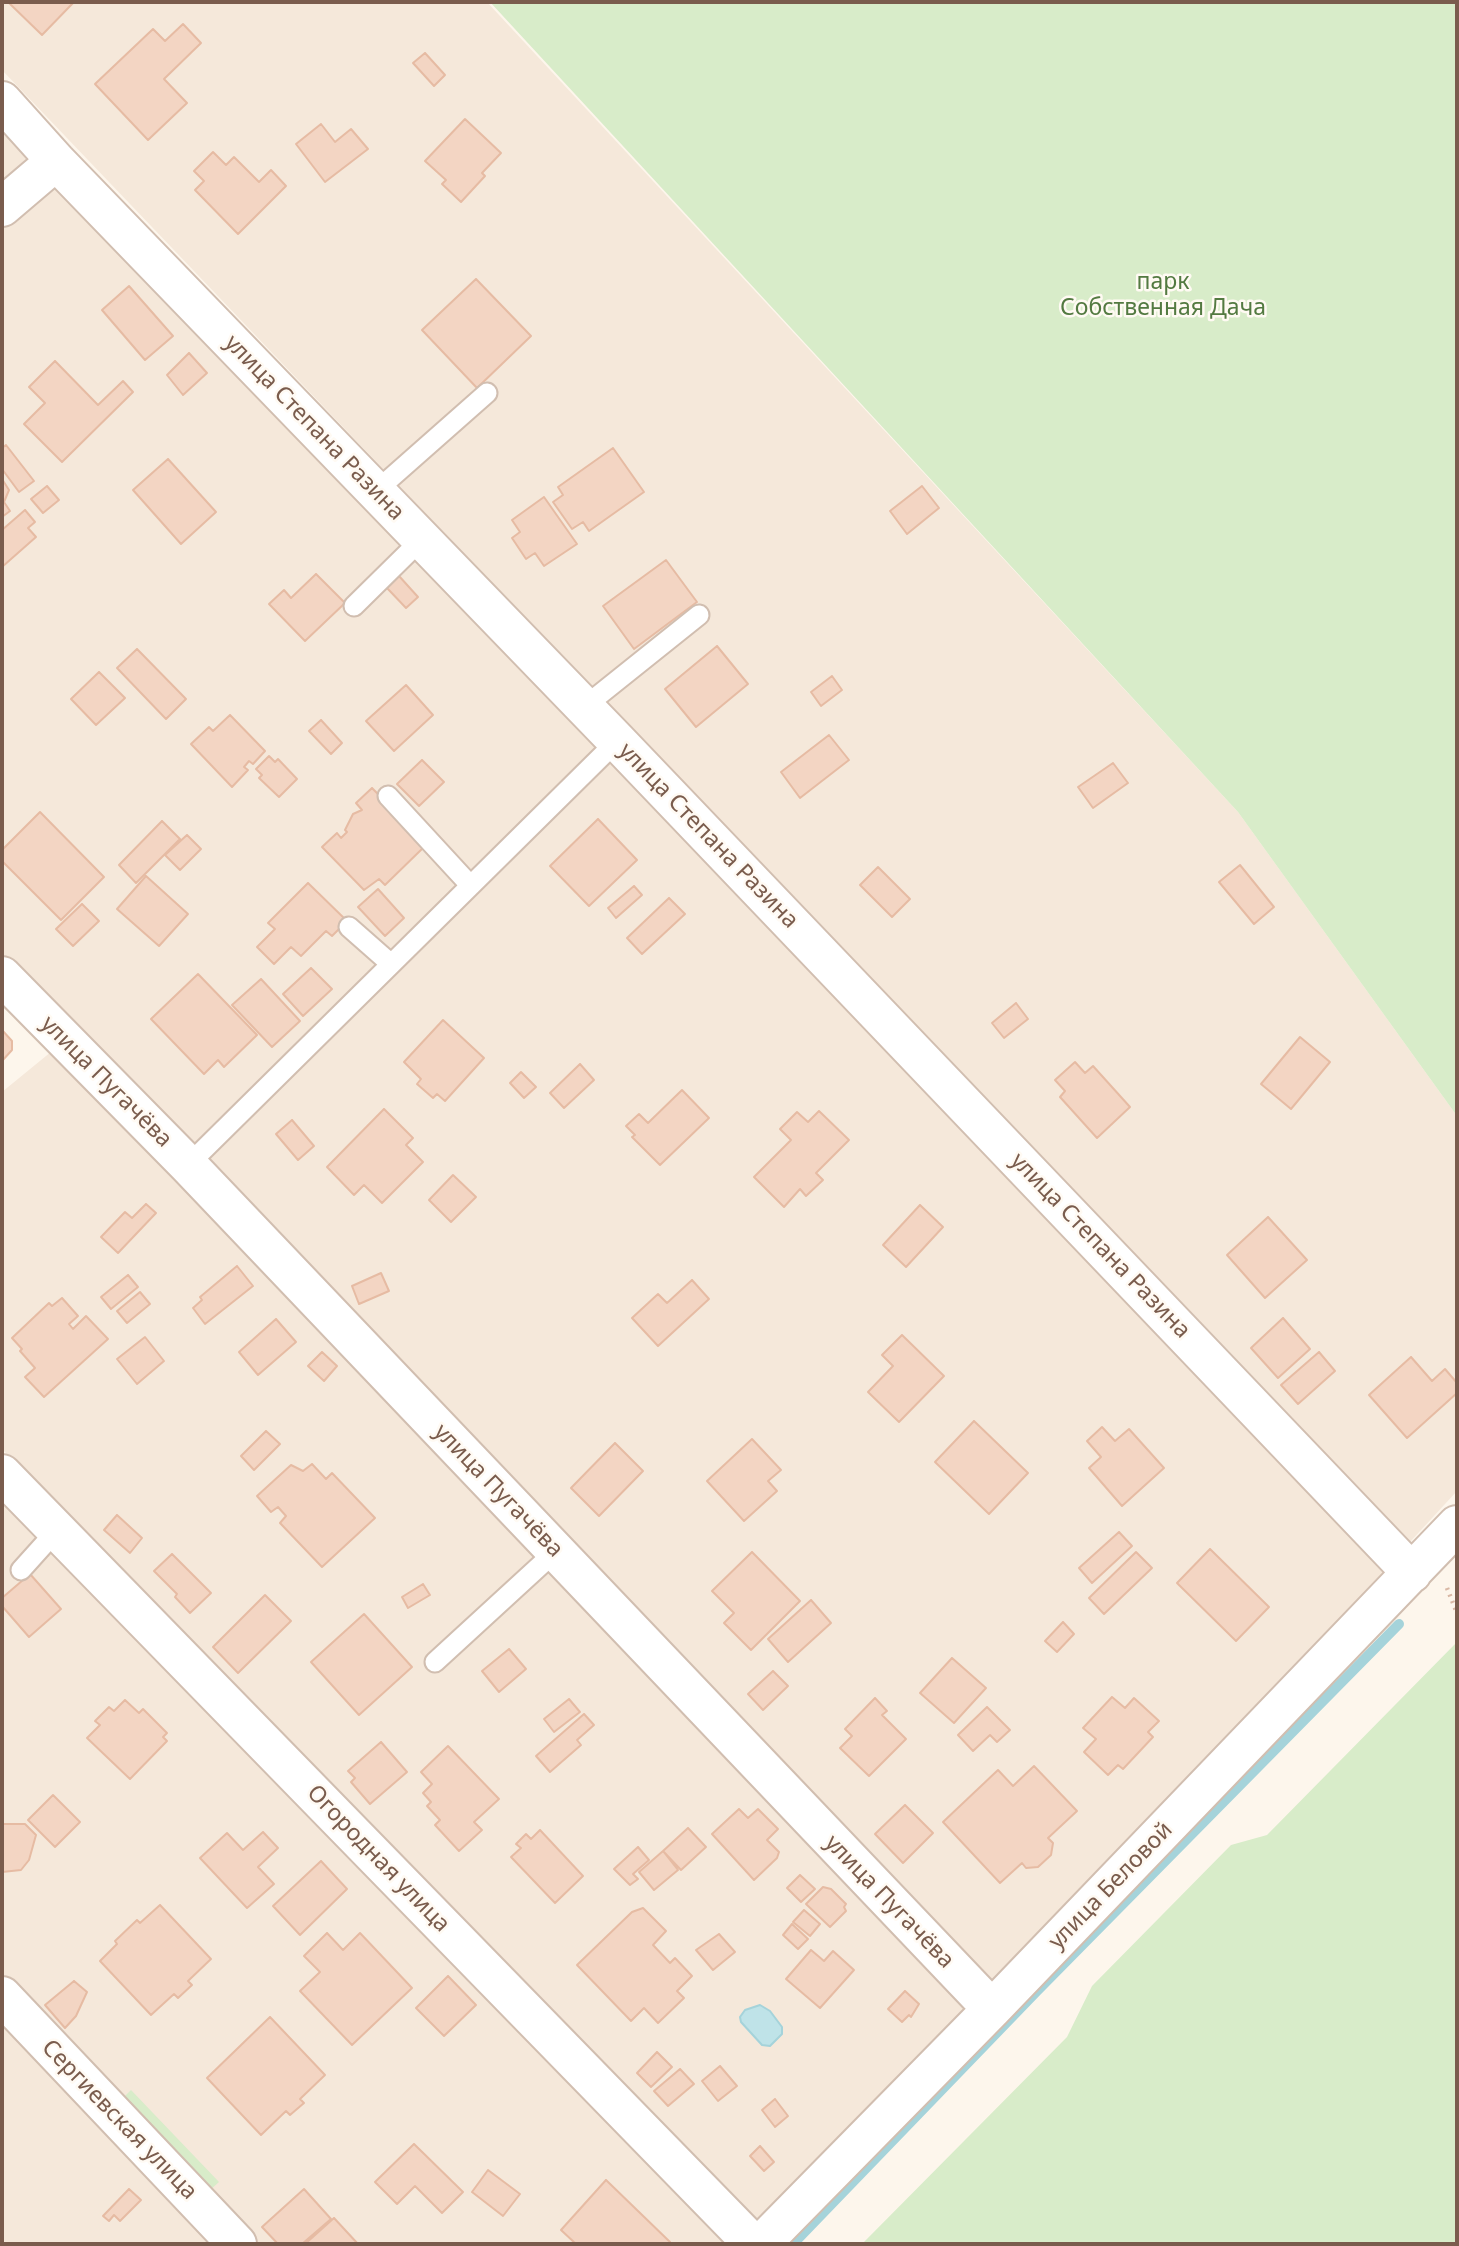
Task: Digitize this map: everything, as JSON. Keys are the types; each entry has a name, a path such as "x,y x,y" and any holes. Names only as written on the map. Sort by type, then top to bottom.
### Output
{"street":[{"name":"улица Степана Разина","path":"2,101 56,161 617,741 1412,1573"},
{"path":"2,207 56,161"},
{"name":"улица Пугачёва","path":"2,976 188,1165 992,2009"},
{"name":"Огородная улица","path":"2,1474 753,2244"},
{"name":"улица Беловой","path":"761,2244 992,2009 1457,1525"},
{"name":"Сергиевская улица","path":"2,1996 237,2244"}],"lane":[{"path":"376,491 487,393"},
{"path":"354,606 422,539"},
{"path":"584,707 699,615"},
{"path":"188,1165 617,741"},
{"path":"388,796 470,885"},
{"path":"349,927 391,964"},
{"path":"21,1570 57,1530"},
{"path":"435,1662 556,1551"}],"shaded area":[{"path":"2,2 487,2 1238,812 1457,1116 1457,1491 1409,1543 2,70"},
{"path":"2,127 29,157 2,180"},
{"path":"55,179 1396,1571 992,1990 2,954 2,224"},
{"path":"57,1047 973,2008 756,2227 2,1449 2,1092"},
{"path":"2,1496 737,2244 258,2244 2,1978"},
{"path":"2,2017 219,2244 2,2244"}],"green space":[{"name":"парк Собственная Дача","path":"490,2 1457,2 1457,1116 1238,812"},
{"path":"1457,1642 1457,2244 862,2244 1067,2037 1092,1986 1231,1845 1267,1835"},
{"path":"131,2090 219,2182 210,2190 123,2098"}],"water":[{"path":"760,2005 770,2011 782,2027 782,2034 770,2046 762,2045 741,2022 740,2017 745,2010"}],"building":[{"path":"8,2 74,2 42,35"},
{"path":"183,24 201,43 164,79 187,103 148,140 95,84 153,29 165,41"},
{"path":"425,53 445,75 434,86 413,63"},
{"path":"465,119 501,153 482,173 485,176 461,202 442,184 446,180 425,161"},
{"path":"321,124 335,142 351,129 368,149 325,182 296,144"},
{"path":"213,152 226,165 234,157 259,182 271,170 286,186 238,234 195,190 204,181 194,171"},
{"path":"476,279 531,336 477,388 422,330"},
{"path":"129,286 173,336 145,360 102,310"},
{"path":"189,353 207,373 183,395 167,375"},
{"path":"55,361 98,405 123,381 133,392 62,462 24,424 45,403 29,387"},
{"path":"6,445 34,481 19,492 2,469 2,448"},
{"path":"613,448 644,492 589,531 583,522 572,529 553,502 563,495 558,487"},
{"path":"168,459 216,512 181,544 133,490"},
{"path":"2,479 9,490 4,502 10,511 2,517"},
{"path":"47,486 59,500 43,513 31,499"},
{"path":"922,486 939,508 907,534 890,511"},
{"path":"544,497 577,544 544,566 535,553 526,559 512,538 520,532 512,520"},
{"path":"25,510 35,522 28,528 36,537 2,567 2,530"},
{"path":"666,560 697,602 634,649 603,606"},
{"path":"316,574 345,603 305,641 269,604 284,590 291,598"},
{"path":"399,576 418,597 406,608 387,588"},
{"path":"717,646 748,684 696,727 665,689"},
{"path":"137,649 186,699 166,719 117,668"},
{"path":"99,672 125,698 96,725 71,699"},
{"path":"832,676 842,690 821,706 811,692"},
{"path":"406,685 433,715 394,751 366,721"},
{"path":"230,715 265,751 253,764 249,761 244,767 248,770 232,787 191,744 209,727 213,731"},
{"path":"321,720 342,743 331,754 309,731"},
{"path":"829,735 849,760 800,798 781,772"},
{"path":"269,756 275,762 278,759 297,779 279,797 259,778 262,775 256,769"},
{"path":"422,760 444,782 419,806 397,784"},
{"path":"1113,763 1128,783 1093,808 1078,787"},
{"path":"372,788 421,838 424,847 385,885 379,879 364,890 322,847 337,833 341,838 347,832 345,830 353,814 362,810 356,803"},
{"path":"40,812 104,877 61,920 2,861 2,850"},
{"path":"598,819 637,860 589,906 550,866"},
{"path":"162,821 180,839 136,883 119,865"},
{"path":"187,835 201,849 180,870 165,855"},
{"path":"1240,865 1274,907 1254,924 1219,882"},
{"path":"878,867 910,899 892,917 860,885"},
{"path":"146,876 188,914 159,946 117,909"},
{"path":"308,883 347,921 332,936 326,931 301,956 291,947 274,964 257,947 275,929 268,923"},
{"path":"634,886 642,895 616,918 608,908"},
{"path":"378,889 404,918 385,936 358,907"},
{"path":"669,898 685,914 642,954 627,938"},
{"path":"82,904 99,921 73,946 56,929"},
{"path":"311,968 332,989 303,1016 283,994"},
{"path":"198,974 257,1035 224,1067 218,1060 204,1074 151,1019"},
{"path":"261,979 300,1021 272,1047 232,1005"},
{"path":"1016,1003 1028,1019 1004,1038 992,1023"},
{"path":"443,1020 484,1058 445,1101 437,1094 433,1098 417,1084 421,1079 404,1062"},
{"path":"2,1030 12,1041 12,1050 2,1061"},
{"path":"1300,1037 1330,1062 1291,1109 1261,1084"},
{"path":"1075,1062 1085,1073 1093,1066 1130,1107 1097,1138 1060,1097 1065,1091 1055,1080"},
{"path":"580,1064 594,1080 564,1108 550,1093"},
{"path":"521,1072 536,1087 524,1098 510,1083"},
{"path":"682,1090 709,1118 660,1165 632,1137 635,1135 626,1126 639,1114 648,1123"},
{"path":"384,1109 413,1138 406,1145 423,1162 382,1203 364,1185 354,1195 327,1167"},
{"path":"819,1111 849,1140 816,1173 823,1180 806,1196 800,1189 784,1207 754,1177 791,1140 780,1129 797,1112 808,1122"},
{"path":"292,1120 314,1146 298,1160 276,1134"},
{"path":"453,1175 476,1197 451,1222 429,1200"},
{"path":"146,1204 156,1213 118,1253 101,1237 125,1212 132,1218"},
{"path":"920,1205 943,1227 906,1267 883,1245"},
{"path":"1268,1217 1307,1260 1265,1298 1227,1255"},
{"path":"237,1266 253,1286 205,1324 193,1308 202,1300 200,1297"},
{"path":"381,1273 389,1291 359,1304 352,1286"},
{"path":"128,1275 138,1287 111,1309 101,1297"},
{"path":"692,1280 709,1299 658,1346 632,1318 658,1294 667,1303"},
{"path":"140,1292 150,1304 127,1323 117,1311"},
{"path":"62,1298 78,1316 69,1324 73,1329 86,1316 108,1339 44,1397 25,1377 35,1368 12,1338 49,1303 52,1306"},
{"path":"1283,1318 1310,1349 1278,1378 1251,1348"},
{"path":"276,1319 296,1342 258,1375 239,1352"},
{"path":"902,1335 944,1376 899,1422 868,1392 893,1366 882,1355"},
{"path":"145,1337 164,1361 137,1384 117,1359"},
{"path":"322,1352 337,1366 324,1381 308,1366"},
{"path":"1319,1352 1335,1371 1298,1404 1281,1385"},
{"path":"1411,1357 1432,1381 1445,1369 1457,1383 1457,1393 1407,1438 1369,1395"},
{"path":"974,1421 1028,1473 989,1514 935,1462"},
{"path":"1102,1427 1115,1441 1129,1429 1164,1468 1122,1506 1089,1468 1101,1457 1087,1441"},
{"path":"266,1431 280,1444 254,1470 241,1456"},
{"path":"752,1439 781,1470 768,1481 777,1491 744,1521 707,1481"},
{"path":"615,1443 643,1471 599,1516 571,1488"},
{"path":"312,1464 326,1479 332,1473 375,1518 322,1567 280,1523 286,1516 278,1507 271,1512 257,1496 291,1465 303,1471"},
{"path":"117,1515 142,1538 130,1553 104,1530"},
{"path":"1119,1532 1132,1546 1092,1583 1079,1568"},
{"path":"1210,1549 1269,1607 1236,1641 1177,1583"},
{"path":"752,1552 800,1601 751,1650 724,1623 734,1613 712,1591"},
{"path":"1136,1552 1152,1568 1104,1614 1089,1598"},
{"path":"172,1554 211,1593 190,1613 175,1597 177,1594 154,1571"},
{"path":"30,1574 61,1609 29,1637 2,1606 2,1598"},
{"path":"423,1584 430,1595 408,1608 402,1597"},
{"path":"265,1595 291,1621 238,1673 213,1647"},
{"path":"811,1600 831,1623 788,1662 768,1639"},
{"path":"364,1614 412,1667 359,1715 311,1662"},
{"path":"1063,1622 1074,1634 1057,1652 1045,1641"},
{"path":"509,1649 526,1669 499,1692 482,1671"},
{"path":"952,1658 986,1688 954,1723 920,1693"},
{"path":"773,1671 788,1686 763,1710 748,1694"},
{"path":"1112,1697 1125,1708 1134,1698 1159,1721 1148,1732 1153,1737 1123,1769 1118,1765 1108,1775 1084,1752 1096,1739 1083,1728"},
{"path":"875,1698 887,1711 882,1715 906,1739 869,1776 840,1748 852,1736 845,1729"},
{"path":"569,1699 580,1712 554,1732 544,1719"},
{"path":"125,1700 139,1713 143,1709 167,1733 163,1737 167,1741 130,1779 87,1738 100,1725 95,1721 109,1707 114,1711"},
{"path":"987,1707 1010,1730 997,1742 990,1735 973,1751 958,1735"},
{"path":"584,1714 594,1725 577,1740 581,1745 550,1772 536,1756"},
{"path":"381,1742 407,1772 370,1804 351,1782 355,1778 348,1771"},
{"path":"448,1746 499,1799 474,1822 482,1830 459,1851 435,1825 440,1820 427,1806 431,1802 423,1793 432,1784 421,1772"},
{"path":"1034,1766 1077,1811 1048,1838 1053,1843 1051,1855 1038,1867 1026,1868 1022,1863 1000,1883 943,1822 998,1770 1013,1786"},
{"path":"53,1795 80,1822 55,1847 28,1820"},
{"path":"905,1805 933,1833 903,1863 875,1834"},
{"path":"739,1809 748,1818 758,1809 778,1829 767,1840 779,1852 777,1858 754,1880 712,1834"},
{"path":"2,1824 25,1824 36,1835 29,1860 21,1870 2,1872"},
{"path":"688,1828 706,1847 681,1870 663,1851"},
{"path":"540,1830 583,1876 555,1903 511,1857 521,1848 516,1844 526,1834 531,1839"},
{"path":"263,1832 278,1848 258,1867 274,1884 247,1908 200,1858 227,1833 243,1850"},
{"path":"638,1847 649,1860 633,1874 638,1879 630,1885 614,1869"},
{"path":"663,1851 678,1870 654,1890 639,1872"},
{"path":"321,1861 347,1889 300,1935 273,1906"},
{"path":"800,1875 815,1889 801,1902 787,1888"},
{"path":"823,1887 831,1889 846,1904 846,1911 830,1927 806,1904"},
{"path":"160,1905 211,1959 188,1981 192,1985 178,1998 174,1994 151,2015 100,1961 117,1944 115,1941 137,1920 140,1923"},
{"path":"643,1908 666,1931 653,1945 670,1963 675,1958 692,1976 677,1991 684,1998 658,2023 644,2008 631,2021 577,1965 632,1912"},
{"path":"804,1910 820,1924 810,1936 793,1922"},
{"path":"792,1924 808,1939 798,1949 783,1935"},
{"path":"327,1933 343,1950 360,1933 412,1988 352,2045 300,1991 320,1972 304,1956"},
{"path":"719,1934 735,1952 713,1970 696,1950"},
{"path":"811,1950 824,1961 833,1951 854,1970 820,2008 786,1979"},
{"path":"448,1976 476,2005 444,2036 416,2008"},
{"path":"74,1981 87,1992 76,2016 65,2028 45,2005"},
{"path":"905,1991 919,2004 911,2017 909,2015 902,2022 888,2009"},
{"path":"270,2017 325,2075 300,2099 304,2103 290,2115 286,2111 261,2135 207,2078"},
{"path":"657,2052 672,2067 651,2087 637,2073"},
{"path":"720,2066 737,2086 718,2101 702,2081"},
{"path":"680,2069 694,2084 668,2106 654,2091"},
{"path":"775,2099 788,2116 775,2127 762,2110"},
{"path":"414,2144 463,2192 442,2213 415,2186 397,2204 375,2182"},
{"path":"760,2146 774,2162 764,2171 750,2156"},
{"path":"488,2170 520,2194 503,2216 472,2192"},
{"path":"606,2180 670,2242 668,2244 576,2244 561,2230"},
{"path":"129,2189 141,2200 120,2221 114,2215 109,2221 103,2216"},
{"path":"304,2189 331,2219 302,2244 278,2244 262,2227"},
{"path":"334,2218 358,2244 305,2244"}],"waterway":[{"path":"793,2244 1037,1991 1399,1624"}]}
